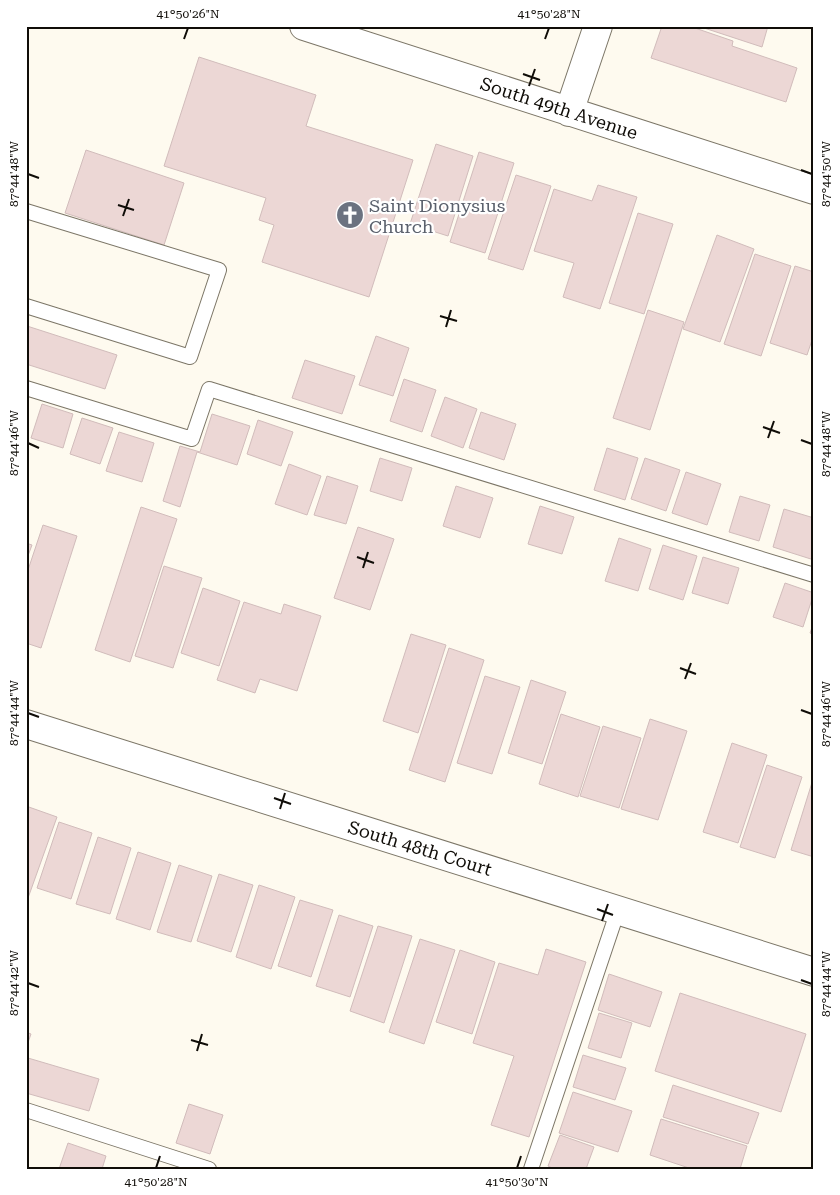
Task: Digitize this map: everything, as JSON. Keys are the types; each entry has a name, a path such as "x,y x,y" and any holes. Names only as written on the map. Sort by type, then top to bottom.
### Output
{"street":[{"path":"569,112 598,26"},
{"name":"South 49th Avenue","path":"309,27 814,190"},
{"name":"South 48th Court","path":"26,724 814,972"}],"lane":[{"path":"26,210 219,270 190,357 26,306"},
{"path":"26,388 192,439 209,389 814,575"},
{"path":"531,1169 618,910"},
{"path":"26,1110 209,1169"}],"building":[{"path":"662,26 689,26 733,41 732,46 797,68 786,102 651,58"},
{"path":"698,26 768,26 762,47"},
{"path":"199,57 316,95 306,126 413,160 369,297 262,262 274,225 259,220 266,198 164,166"},
{"path":"436,144 473,156 448,236 410,224"},
{"path":"86,150 184,183 164,245 65,213"},
{"path":"479,152 514,163 485,253 450,242"},
{"path":"516,175 551,186 523,270 488,259"},
{"path":"598,185 637,197 600,309 563,297 574,263 534,251 554,189 592,201"},
{"path":"638,213 673,224 644,314 609,303"},
{"path":"717,235 754,249 720,342 683,329"},
{"path":"755,254 791,266 761,356 724,344"},
{"path":"795,266 814,272 814,334 807,355 770,343"},
{"path":"648,310 684,322 650,430 613,418"},
{"path":"27,326 117,355 105,389 26,364"},
{"path":"376,336 409,348 393,396 359,385"},
{"path":"305,360 355,376 342,414 292,398"},
{"path":"404,379 436,390 422,432 390,421"},
{"path":"445,397 477,409 463,448 431,436"},
{"path":"42,404 73,414 63,448 31,438"},
{"path":"481,412 516,424 504,460 469,448"},
{"path":"212,414 250,426 237,465 197,452 180,507 163,501 180,446 200,452"},
{"path":"82,418 113,428 100,464 70,454"},
{"path":"258,420 293,432 281,466 247,454"},
{"path":"119,432 154,443 142,482 106,471"},
{"path":"607,448 638,458 625,500 594,490"},
{"path":"380,458 412,468 402,501 370,491"},
{"path":"645,458 680,470 666,511 631,499"},
{"path":"289,464 321,476 307,515 275,504"},
{"path":"686,472 721,484 707,525 672,513"},
{"path":"327,476 358,486 346,524 314,515"},
{"path":"456,486 493,498 480,538 443,526"},
{"path":"740,496 770,505 759,541 729,532"},
{"path":"540,506 574,517 562,554 528,544"},
{"path":"141,507 177,519 130,662 95,650"},
{"path":"784,509 814,518 814,560 773,547"},
{"path":"43,525 77,536 41,648 26,643 26,576"},
{"path":"358,527 394,539 370,610 334,598"},
{"path":"619,538 651,549 638,591 605,581"},
{"path":"26,543 32,545 26,561"},
{"path":"663,545 697,556 683,600 649,589"},
{"path":"703,557 739,568 728,604 692,593"},
{"path":"164,566 202,578 173,668 135,656"},
{"path":"785,583 814,593 803,627 773,617"},
{"path":"203,588 240,601 219,666 181,653"},
{"path":"244,602 281,614 284,604 321,616 297,691 260,679 255,693 217,680"},
{"path":"814,622 814,635 810,633"},
{"path":"411,634 446,645 418,733 383,721"},
{"path":"449,648 484,660 445,782 409,770"},
{"path":"485,676 520,687 492,774 457,763"},
{"path":"531,680 566,692 542,764 508,753"},
{"path":"561,714 600,727 578,797 539,784"},
{"path":"650,719 687,731 658,820 621,809"},
{"path":"603,726 641,738 619,808 580,796"},
{"path":"732,743 767,755 738,843 703,832"},
{"path":"767,765 802,777 775,858 740,847"},
{"path":"814,776 814,857 791,850"},
{"path":"26,806 57,817 28,898 26,897"},
{"path":"59,822 92,833 71,899 37,888"},
{"path":"98,837 131,848 110,914 76,904"},
{"path":"138,852 171,863 150,930 116,919"},
{"path":"179,865 212,876 191,942 157,932"},
{"path":"219,874 253,885 231,952 197,941"},
{"path":"259,885 295,897 271,969 236,957"},
{"path":"300,900 333,910 311,977 278,966"},
{"path":"339,915 373,926 350,997 316,986"},
{"path":"378,926 412,936 384,1023 350,1011"},
{"path":"420,939 455,950 424,1044 389,1032"},
{"path":"546,949 586,962 529,1137 491,1125 514,1056 473,1043 499,963 538,975"},
{"path":"460,950 495,962 472,1034 436,1022"},
{"path":"609,974 662,992 650,1027 598,1010"},
{"path":"680,993 806,1034 781,1112 655,1071"},
{"path":"599,1013 632,1023 621,1058 588,1048"},
{"path":"26,1032 31,1034 26,1048"},
{"path":"583,1055 626,1068 615,1100 573,1087"},
{"path":"28,1058 99,1079 89,1111 26,1093"},
{"path":"673,1085 759,1113 748,1144 663,1117"},
{"path":"573,1092 632,1111 618,1152 559,1133"},
{"path":"189,1104 223,1115 210,1154 176,1143"},
{"path":"661,1119 747,1146 740,1169 692,1169 650,1155"},
{"path":"560,1135 594,1147 586,1169 554,1169 548,1166"},
{"path":"68,1143 106,1156 102,1169 59,1169"}],"place":[{"name":"Saint Dionysius Church","path":"350,215"}]}
